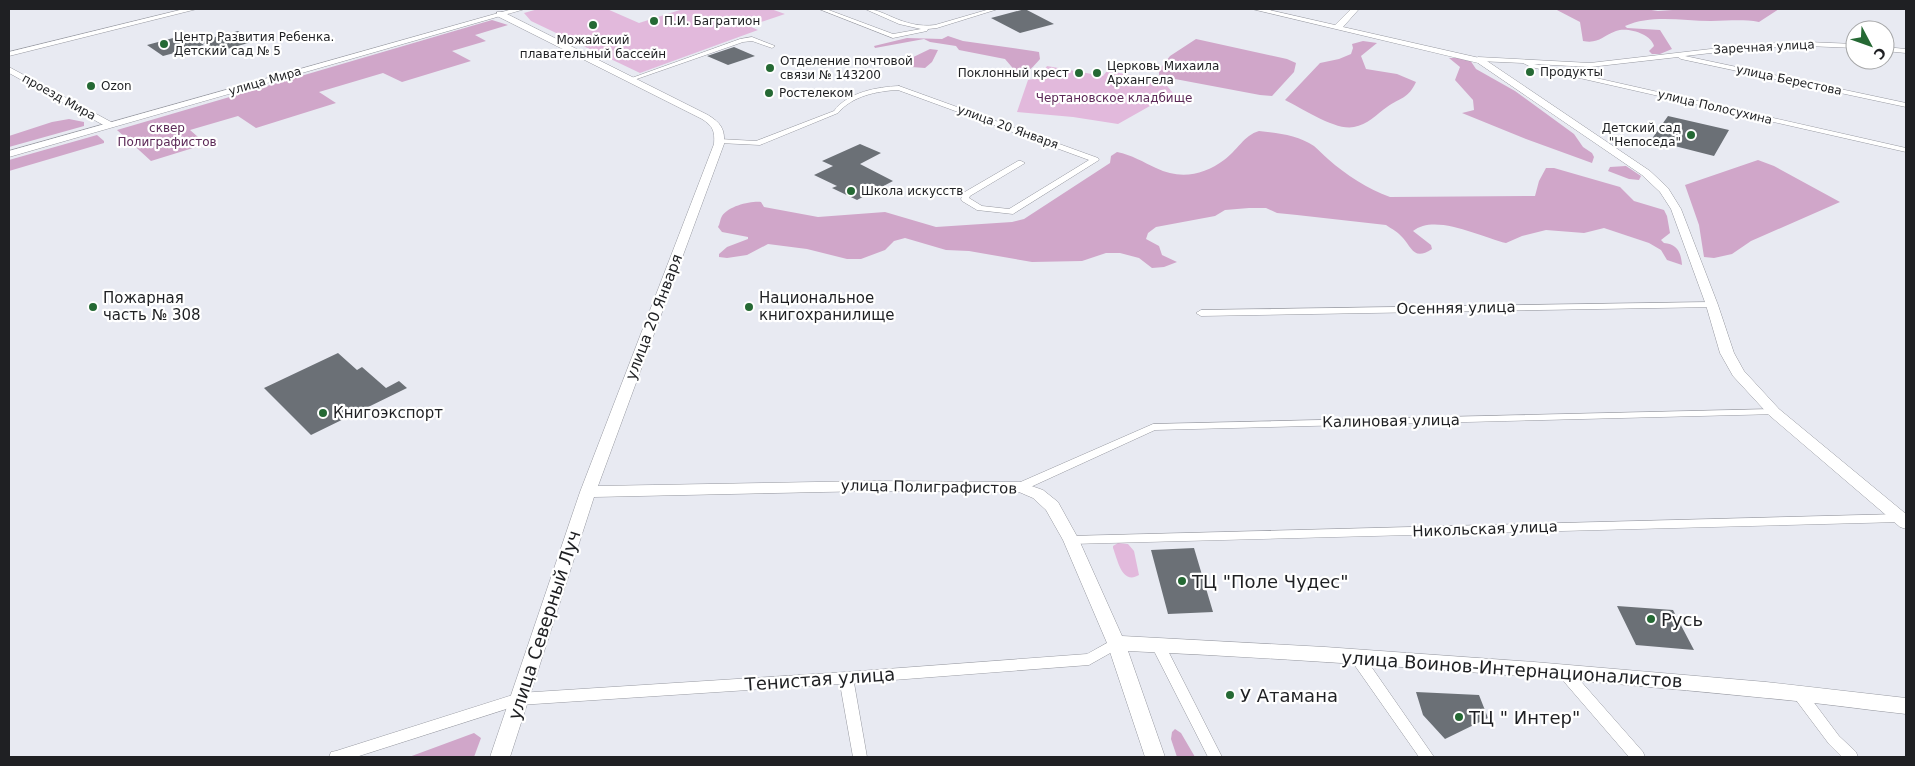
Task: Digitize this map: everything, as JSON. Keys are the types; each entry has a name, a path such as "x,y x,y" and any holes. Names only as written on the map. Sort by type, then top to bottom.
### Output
{"main road":[{"name":"улица Мира","path":"9,154 521,9"}],"street":[{"path":"9,54 193,9"},
{"path":"822,9 893,36 918,33 932,27 996,9"},
{"path":"834,14 848,9"},
{"path":"868,9 914,27 932,27"},
{"name":"улица Полосухина","path":"1256,9 1478,59 1594,65 1673,55"},
{"path":"1338,27 1355,9"},
{"path":"500,14 713,123 721,132 719,141"},
{"path":"629,80 742,40 752,39 772,46"},
{"name":"Заречная улица","path":"1673,55 1769,45 1845,46"},
{"name":"улица Берестова","path":"1673,55 1906,105"},
{"path":"1478,59 1507,77 1655,180 1667,194 1676,209 1712,305 1727,354 1748,386 1774,412 1903,520"},
{"name":"улица Полосухина","path":"1525,62 1531,65 1906,150"},
{"name":"проезд Мира","path":"9,70 110,125"},
{"name":"улица 20 Января","path":"588,492 719,141 751,144 766,141 836,112 840,106 872,92 885,88 899,88 1095,160 1010,212 980,208 965,199 966,195 1021,163"},
{"name":"Осенняя улица","path":"1201,313 1712,305"},
{"name":"Калиновая улица","path":"1020,487 1153,427 1774,412"},
{"name":"улица Полиграфистов","path":"588,492 870,486 1020,487 1038,494 1052,506 1070,540 1116,643 1155,757"},
{"name":"улица Северный Луч","path":"500,757 588,492"},
{"name":"Никольская улица","path":"1070,540 1903,520"},
{"name":"Тенистая улица","path":"336,757 520,699 846,678 1089,659 1116,643"},
{"name":"улица Воинов-Интернационалистов","path":"1116,643 1356,656 1566,672 1798,692 1906,706"},
{"path":"1158,645 1215,757"},
{"path":"1356,656 1427,757"},
{"path":"1566,672 1638,757"},
{"path":"846,678 860,757"},
{"path":"1798,692 1834,740 1851,757"}],"green space":[{"path":"538,9 607,9 639,23 683,9 771,9 785,14 749,26 758,30 640,73 531,21 524,13"},
{"path":"1555,9 1645,9 1658,11 1687,9 1779,9 1759,22 1657,19 1635,22 1625,26 1627,28 1660,30 1672,49 1660,54 1652,54 1649,51 1654,46 1652,42 1644,35 1633,31 1616,31 1597,40 1583,41 1580,22"},
{"name":"сквер Полиграфистов","path":"492,20 508,25 475,35 486,41 452,51 471,61 402,82 383,73 319,92 336,103 256,128 238,116 190,130 206,144 151,161 117,130"},
{"path":"948,36 963,41 1039,52 1040,59 1027,71 1017,73 1005,59 959,50 956,46 930,42 924,39 875,48 874,46 907,38 942,39"},
{"path":"1196,39 1287,59 1296,63 1294,72 1272,96 1159,76 1159,70 1170,56"},
{"path":"1363,41 1377,43 1361,56 1366,69 1397,74 1416,82 1407,95 1372,119 1354,127 1338,126 1329,123 1285,100 1320,63 1351,54 1352,44"},
{"path":"930,49 938,50 932,62 925,68 911,67 903,62"},
{"path":"1449,58 1470,60 1476,69 1515,91 1574,134 1583,147 1592,153 1594,157 1592,163 1462,113 1474,110 1473,100 1455,80 1460,67"},
{"name":"Чертановское кладбище","path":"1047,66 1103,76 1107,71 1162,80 1173,93 1118,124 1073,117 1017,112 1028,80 1039,78"},
{"path":"69,119 84,122 84,126 9,147 9,136 52,122"},
{"path":"1259,131 1287,135 1308,142 1350,176 1365,186 1390,197 1535,196 1539,181 1546,168 1554,168 1620,187 1634,201 1664,210 1670,233 1661,240 1678,249 1682,265 1667,260 1661,250 1649,243 1604,228 1584,233 1546,230 1522,236 1506,243 1458,228 1433,224 1422,226 1413,231 1431,245 1432,249 1421,254 1414,252 1401,236 1386,225 1277,213 1266,208 1225,210 1215,216 1156,227 1148,233 1146,239 1159,246 1162,255 1177,262 1164,267 1152,268 1139,258 1120,253 1106,253 1082,261 1032,262 969,251 946,250 905,238 894,241 885,250 861,259 847,259 807,249 768,244 747,255 727,258 719,257 719,254 727,247 748,239 748,237 722,232 718,227 721,217 725,212 746,203 761,202 764,207 818,217 885,212 936,227 1012,222 1024,219 1110,163 1111,156 1117,152 1133,157 1165,172 1183,175 1192,174 1216,165 1229,156 1249,136"},
{"path":"97,135 104,143 9,171 9,160"},
{"path":"1758,160 1774,166 1840,202 1751,241 1732,254 1714,258 1704,257 1699,225 1685,185"},
{"path":"1626,166 1641,176 1639,180 1629,179 1608,171 1610,167"},
{"path":"1118,543 1128,544 1134,551 1139,575 1128,577 1122,570 1113,548"},
{"path":"1175,729 1181,733 1195,757 1177,757 1171,739 1172,732"},
{"path":"474,733 481,738 474,757 409,757"}],"building":[{"path":"1025,9 1054,24 1020,33 991,18"},
{"path":"238,31 255,41 217,52 200,41"},
{"path":"188,34 204,45 163,56 147,45"},
{"path":"734,47 755,56 728,65 707,56"},
{"name":"Детский сад \"Непоседа\"","path":"1668,116 1729,130 1714,156 1651,140"},
{"path":"860,144 881,153 860,164 893,181 857,200 832,188 837,186 814,175 833,166 822,161"},
{"name":"Книгоэкспорт","path":"338,353 357,370 362,367 386,388 399,381 407,388 311,435 264,388"},
{"name":"ТЦ \"Поле Чудес\"","path":"1194,548 1213,612 1168,614 1151,550"},
{"name":"Русь","path":"1617,606 1673,610 1694,650 1636,645"},
{"name":"ТЦ \" Интер\"","path":"1416,692 1479,695 1488,718 1445,739 1423,715"}],"place":[{"name":"П.И. Багратион","path":"654,21"},
{"name":"Можайский плавательный бассейн","path":"593,25"},
{"name":"Центр Развития Ребенка. Детский сад № 5","path":"164,44"},
{"name":"Отделение почтовой связи № 143200","path":"770,68"},
{"name":"Продукты","path":"1530,72"},
{"name":"Поклонный крест","path":"1079,73"},
{"name":"Церковь Михаила Архангела","path":"1097,73"},
{"name":"Ozon","path":"91,86"},
{"name":"Ростелеком","path":"769,93"},
{"name":"Детский сад \"Непоседа\"","path":"1691,135"},
{"name":"Школа искусств","path":"851,191"},
{"name":"Пожарная часть № 308","path":"93,307"},
{"name":"Национальное книгохранилище","path":"749,307"},
{"name":"Книгоэкспорт","path":"323,413"},
{"name":"ТЦ \"Поле Чудес\"","path":"1182,581"},
{"name":"Русь","path":"1651,619"},
{"name":"У Атамана","path":"1230,695"},
{"name":"ТЦ \" Интер\"","path":"1459,717"}]}
